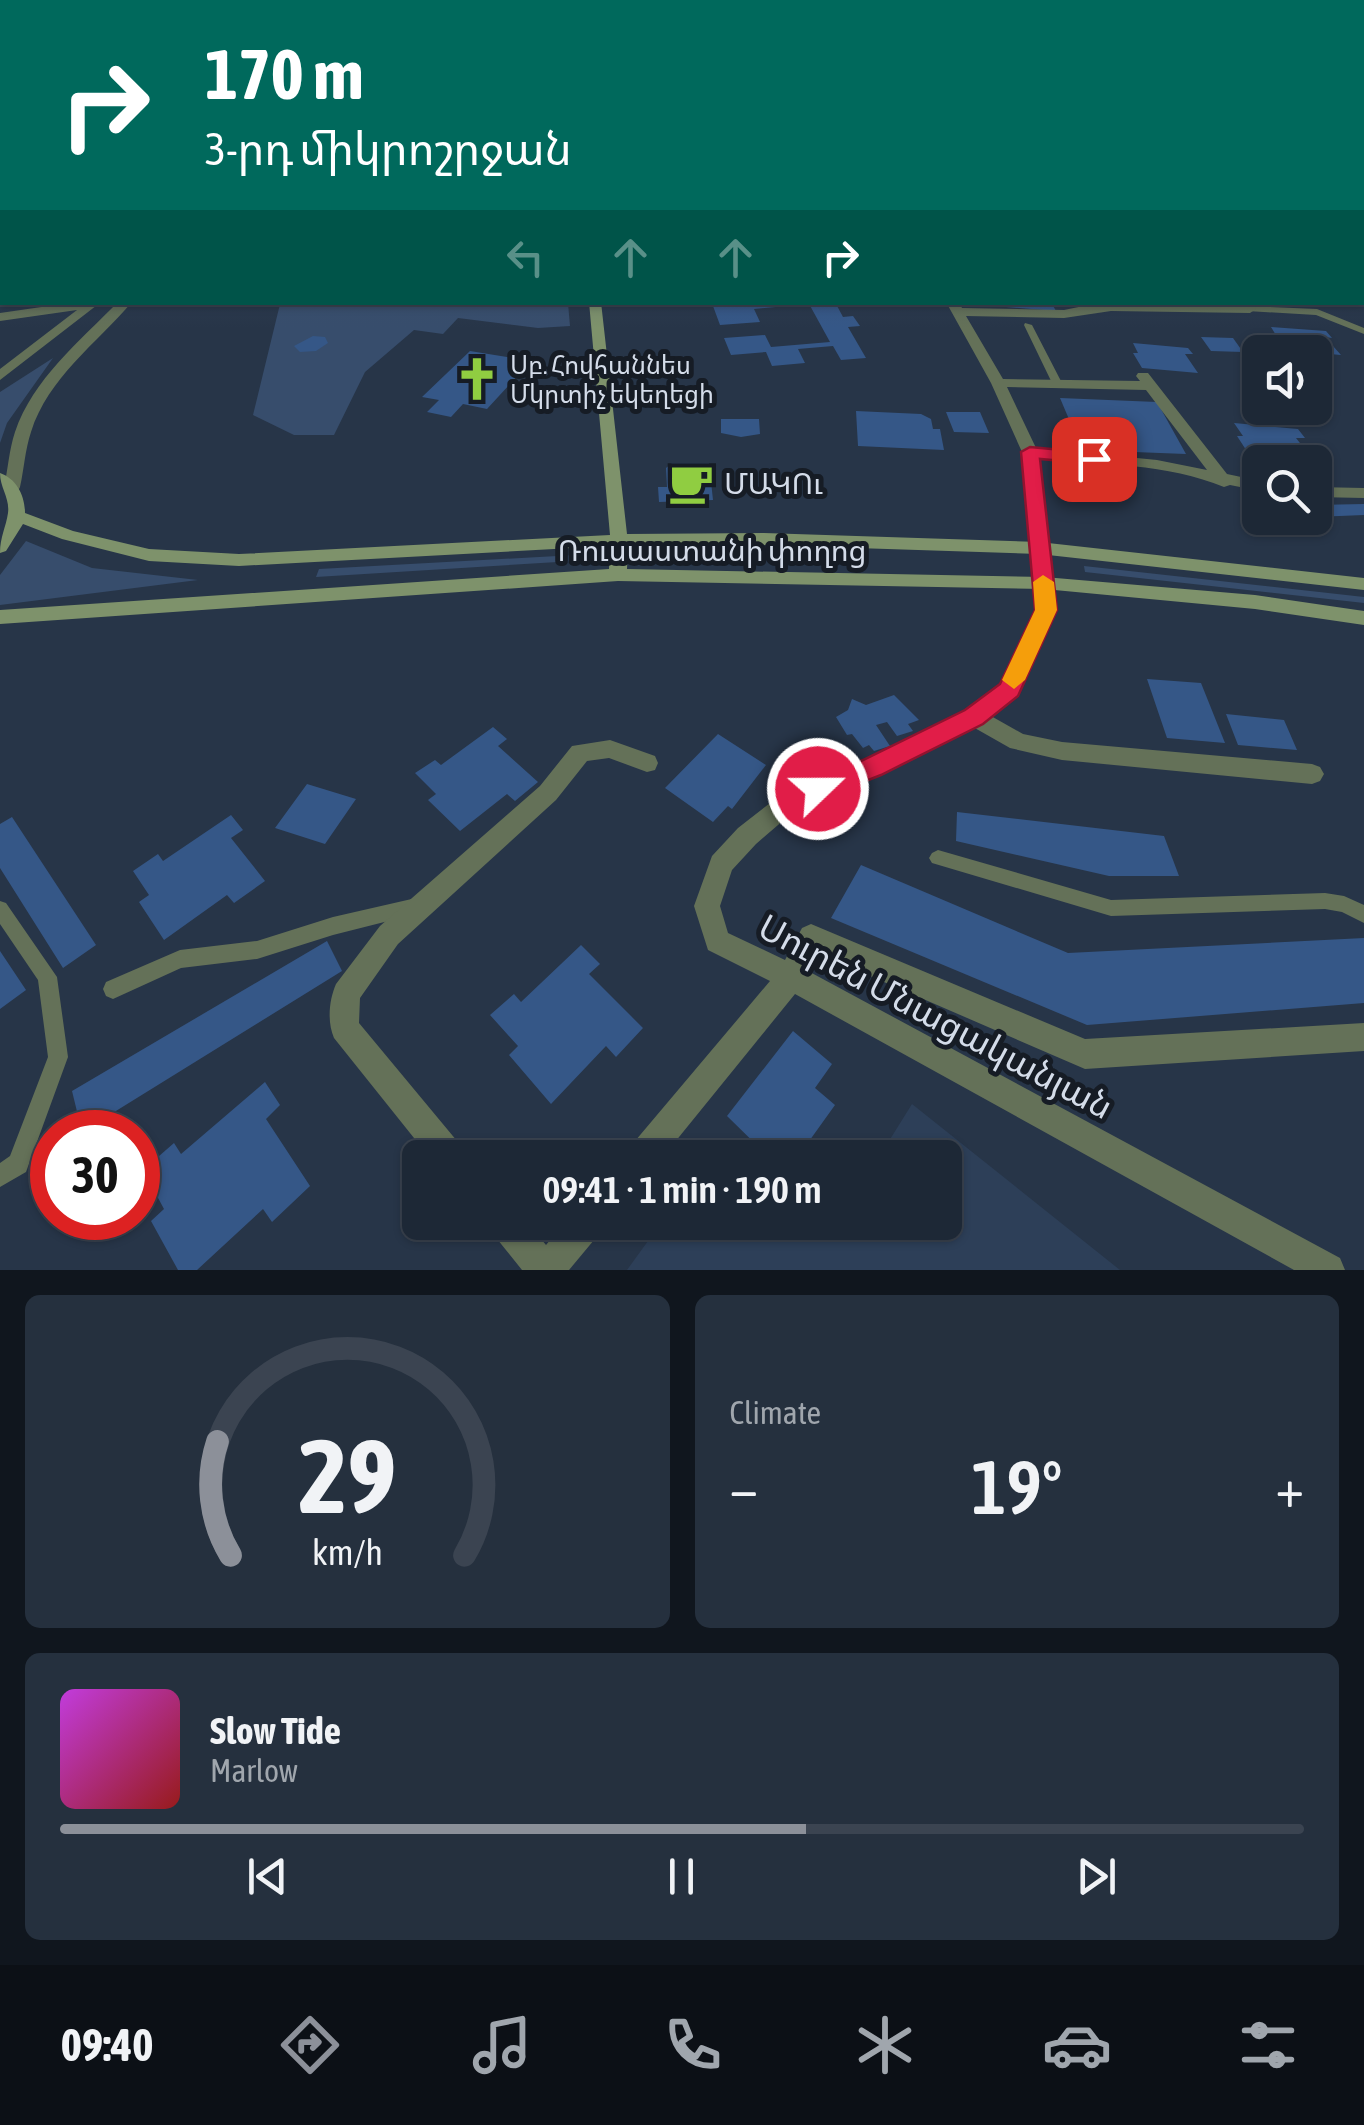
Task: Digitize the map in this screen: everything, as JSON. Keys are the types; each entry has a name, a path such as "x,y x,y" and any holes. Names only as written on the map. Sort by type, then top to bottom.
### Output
{"main road":[{"path":"595,305 619,540 618,575"},
{"path":"0,547 18,516 18,500 6,482"},
{"name":"Ռուսաստանի փողոց","path":"18,516 68,535 150,555 239,560 619,540 764,540 1039,548 1364,584"},
{"name":"Ռուսաստանի փողոց","path":"0,617 618,575 1044,583 1255,602 1364,618"}],"street":[{"path":"0,317 83,305"},
{"path":"0,376 94,305"},
{"path":"6,482 40,397 74,353 123,305"},
{"path":"956,307 1064,314 1110,305 1247,306"},
{"name":"Սուրեն Մնացականյան","path":"956,307 1030,452 1046,610 1009,690 974,717 872,768 791,800 748,836 721,864 707,906 717,941 1328,1270"},
{"path":"998,383 1058,385 1146,380 1224,482"},
{"path":"1030,452 1157,465 1242,484"},
{"path":"1332,492 1364,493"},
{"path":"974,717 1018,742 1062,751 1312,774"},
{"path":"436,1140 344,1028 346,994 390,934 548,793 580,753 610,748 647,763"},
{"path":"656,1140 790,977 811,937 1085,1054 1364,1037"},
{"path":"520,1240 546,1270 572,1240"}],"lane":[{"path":"1247,306 1317,312 1364,331"},
{"path":"1028,326 1058,385"},
{"path":"938,858 1111,908 1325,901 1344,904 1364,914"},
{"path":"113,989 180,960 257,950 427,903"},
{"path":"0,909 47,978 58,1058 18,1164 0,1176"}],"shaded area":[{"path":"280,305 568,305 570,326 538,328 458,318 443,334 414,330 365,372 334,435 294,435 253,415"},
{"path":"53,358 7,423 0,443 0,392"},
{"path":"26,541 92,568 198,580 0,605 0,575"},
{"path":"575,555 574,561 316,577 319,569"},
{"path":"1084,566 1364,597 1364,603 1085,572"},
{"path":"912,1104 957,1140 890,1140"},
{"path":"962,1144 1120,1270 627,1270 649,1240 962,1240"}],"building":[{"path":"798,305 754,309 760,322 720,325 713,306"},
{"path":"810,305 837,305 843,317 853,316 860,326 848,327 866,358 841,360 833,346 798,349 805,363 772,366 766,352 731,355 724,338 765,335 771,347 830,342"},
{"path":"1053,305 1056,311 1006,307"},
{"path":"1271,327 1326,331 1329,335 1276,335"},
{"path":"313,336 325,337 328,343 316,351 300,352 294,346"},
{"path":"1201,337 1233,338 1242,352 1211,351"},
{"path":"1133,343 1188,348 1193,354 1185,354 1198,373 1142,368 1133,353 1138,353"},
{"name":"Սբ. Հովհաննես Մկրտիչ եկեղեցի","path":"470,351 531,361 487,409 463,404 451,417 427,412 439,400 422,397"},
{"path":"1060,398 1157,402 1186,454 1082,450"},
{"path":"856,411 921,414 931,419 933,429 940,429 944,450 858,446"},
{"path":"946,412 980,412 989,433 954,432"},
{"path":"721,419 759,419 760,434 741,437 721,433"},
{"path":"1234,423 1298,429 1305,438 1296,438 1302,445 1243,445 1237,436 1243,436"},
{"path":"672,463 709,463 713,500 659,502 658,487 667,487 666,468"},
{"path":"1364,504 1364,515 1332,516 1332,505"},
{"path":"1147,679 1201,683 1225,743 1167,738"},
{"path":"894,695 919,720 908,724 913,731 897,736 887,722 876,725 890,746 874,751 869,745 863,748 852,734 847,735 836,717 848,710 852,699 866,705"},
{"path":"1226,714 1284,720 1297,750 1238,745"},
{"path":"493,727 507,739 498,746 538,782 515,801 507,794 460,831 428,800 436,794 415,773 435,760 441,765"},
{"path":"718,734 766,765 732,809 728,806 713,822 665,788"},
{"path":"307,784 356,799 325,844 275,828"},
{"path":"957,812 1164,836 1179,876 1109,876 956,841"},
{"path":"231,815 243,830 231,838 265,881 234,903 227,895 164,940 139,902 149,895 133,871 158,854 163,861"},
{"path":"12,817 96,945 63,968 0,868 0,824"},
{"path":"861,865 1068,953 1364,938 1364,1003 1087,1025 831,918"},
{"path":"327,941 342,971 118,1110 77,1110 72,1091"},
{"path":"581,945 600,964 589,974 643,1028 616,1057 606,1046 551,1104 509,1055 518,1046 490,1015 514,994 521,1002"},
{"path":"0,951 26,990 0,1009"},
{"path":"793,1031 832,1064 815,1088 835,1105 810,1140 752,1140 727,1116"},
{"path":"265,1082 280,1105 266,1119 310,1186 272,1222 263,1209 197,1270 178,1270 160,1237 160,1213 164,1209 160,1202 160,1155 174,1143 181,1154"}],"slow traffic":[{"path":"1014,680 1046,610 1043,582"}],"place":[{"name":"Սբ. Հովհաննես Մկրտիչ եկեղեցի","path":"477,379"},
{"name":"ՄԱԿՈւ","path":"691,483"}],"route":[{"path":"818,789 872,768 974,717 1009,690 1046,610 1030,452 1094,459"}]}
